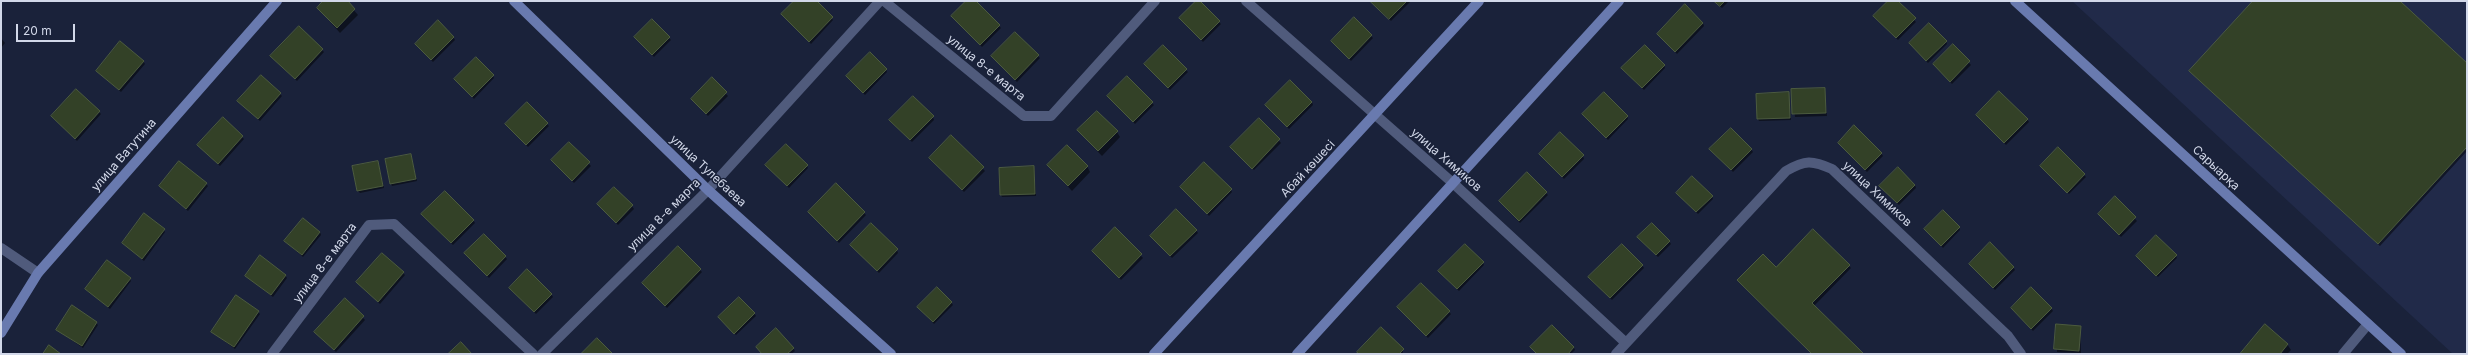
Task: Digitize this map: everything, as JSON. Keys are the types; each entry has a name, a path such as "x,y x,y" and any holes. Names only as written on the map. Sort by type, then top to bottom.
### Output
{"street":[{"name":"улица Ватутина","path":"1,333 38,273 277,1"},
{"name":"улица Тулебаева","path":"514,1 708,190 890,354"},
{"name":"улица 8-е марта","path":"542,354 708,190 880,1"},
{"name":"улица 8-е марта","path":"884,1 1024,116 1051,116 1155,1"},
{"name":"улица Химиков","path":"1246,1 1454,184 1626,343"},
{"name":"Абай көшесі","path":"1154,354 1376,116 1479,1"},
{"path":"1297,354 1454,184 1619,1"},
{"name":"Сарыарқа","path":"2015,1 2401,354"},
{"name":"улица Химиков","path":"1616,354 1786,171 1802,162 1818,163 1832,169 2008,336 2021,354"},
{"name":"улица 8-е марта","path":"272,354 369,225 394,224 533,354"},
{"path":"1,248 38,273"},
{"path":"2343,354 2368,324"}],"shaded area":[{"path":"2072,1 2467,1 2467,354 2453,354"}],"building":[{"path":"323,1 348,1 355,9 337,28 317,8"},
{"path":"794,1 817,1 833,17 809,42 781,14"},
{"path":"966,1 976,1 1000,25 980,45 951,16"},
{"path":"1196,1 1200,1 1220,21 1201,40 1179,18"},
{"path":"1370,1 1407,1 1389,19"},
{"path":"1714,1 1725,1 1720,6"},
{"path":"1888,1 1898,1 1916,18 1896,38 1873,16"},
{"path":"2253,1 2400,1 2467,63 2467,147 2378,244 2189,71"},
{"path":"1685,4 1703,23 1675,52 1657,34"},
{"path":"1354,17 1372,35 1349,59 1331,41"},
{"path":"652,19 670,37 652,55 634,37"},
{"path":"438,20 454,37 431,60 415,44"},
{"path":"1929,23 1947,41 1926,61 1909,43"},
{"path":"299,26 323,49 295,79 270,56"},
{"path":"1015,32 1039,55 1015,80 991,56"},
{"path":"120,41 144,61 119,90 96,71"},
{"path":"1953,44 1970,61 1950,82 1933,64"},
{"path":"1163,45 1187,69 1168,88 1144,64"},
{"path":"1645,45 1665,65 1642,88 1621,68"},
{"path":"870,52 887,69 863,93 846,76"},
{"path":"476,57 494,75 472,97 454,79"},
{"path":"261,75 281,93 258,119 237,101"},
{"path":"1127,76 1153,102 1133,122 1107,96"},
{"path":"712,77 727,92 706,114 691,99"},
{"path":"1290,80 1312,102 1287,127 1265,105"},
{"path":"1825,88 1826,113 1792,114 1791,89"},
{"path":"76,89 100,111 75,139 51,116"},
{"path":"1999,91 2028,119 2004,143 1976,115"},
{"path":"1604,92 1628,116 1606,138 1582,114"},
{"path":"1789,92 1790,118 1757,119 1756,94"},
{"path":"913,96 934,116 910,140 889,120"},
{"path":"527,102 548,123 526,145 505,124"},
{"path":"1097,111 1118,131 1098,151 1077,130"},
{"path":"223,117 243,136 218,164 197,145"},
{"path":"1259,118 1280,139 1252,169 1230,147"},
{"path":"1854,125 1882,153 1865,170 1838,143"},
{"path":"1731,128 1752,149 1731,170 1709,149"},
{"path":"1560,132 1584,155 1562,177 1539,154"},
{"path":"951,135 984,167 962,190 929,158"},
{"path":"569,142 590,162 572,181 551,160"},
{"path":"786,144 808,165 787,186 765,165"},
{"path":"1067,145 1088,166 1068,186 1047,165"},
{"path":"2058,147 2085,174 2067,193 2040,166"},
{"path":"411,154 416,179 390,184 385,159"},
{"path":"179,161 207,183 186,209 159,186"},
{"path":"378,161 383,186 357,191 352,166"},
{"path":"1204,162 1232,189 1207,214 1180,187"},
{"path":"1034,166 1035,194 1000,195 999,168"},
{"path":"1898,167 1915,185 1897,203 1879,186"},
{"path":"1527,172 1547,192 1519,221 1499,201"},
{"path":"1692,176 1713,196 1696,212 1676,193"},
{"path":"836,183 865,212 837,241 808,212"},
{"path":"614,187 633,205 616,223 597,204"},
{"path":"445,191 474,220 451,243 421,214"},
{"path":"2115,196 2136,217 2119,235 2098,214"},
{"path":"1176,209 1197,230 1170,256 1150,236"},
{"path":"1943,210 1960,227 1941,246 1924,229"},
{"path":"144,213 165,229 142,259 122,243"},
{"path":"303,218 320,232 302,255 284,241"},
{"path":"871,223 898,249 877,271 850,245"},
{"path":"1652,223 1670,241 1656,255 1637,237"},
{"path":"1115,227 1142,254 1119,278 1092,251"},
{"path":"1813,229 1850,265 1812,303 1864,354 1812,354 1737,280 1763,254 1776,267"},
{"path":"484,234 506,256 487,276 464,253"},
{"path":"2156,235 2177,255 2156,276 2136,256"},
{"path":"1990,242 2014,267 1993,288 1969,264"},
{"path":"1465,244 1484,262 1457,289 1438,271"},
{"path":"1622,244 1643,265 1610,298 1588,277"},
{"path":"678,246 701,269 665,306 642,283"},
{"path":"382,253 404,272 378,302 356,282"},
{"path":"260,255 286,275 271,295 245,276"},
{"path":"107,260 131,278 108,307 85,289"},
{"path":"527,269 552,294 534,312 509,288"},
{"path":"1421,283 1450,311 1426,336 1397,307"},
{"path":"937,287 952,302 933,322 917,307"},
{"path":"2031,287 2052,308 2031,329 2011,308"},
{"path":"236,295 259,311 234,347 211,332"},
{"path":"739,297 755,313 734,334 718,317"},
{"path":"345,298 364,316 334,350 314,332"},
{"path":"72,305 97,322 82,346 56,330"},
{"path":"2056,324 2081,326 2079,351 2054,349"},
{"path":"2265,324 2288,344 2280,354 2240,354"},
{"path":"1552,325 1574,347 1568,354 1537,354 1530,347"},
{"path":"1381,327 1404,349 1399,354 1358,354 1357,352"},
{"path":"776,328 794,348 787,354 762,354 756,347"},
{"path":"597,338 613,354 581,354"},
{"path":"461,342 472,354 448,354"},
{"path":"49,345 61,354 43,354"}]}
